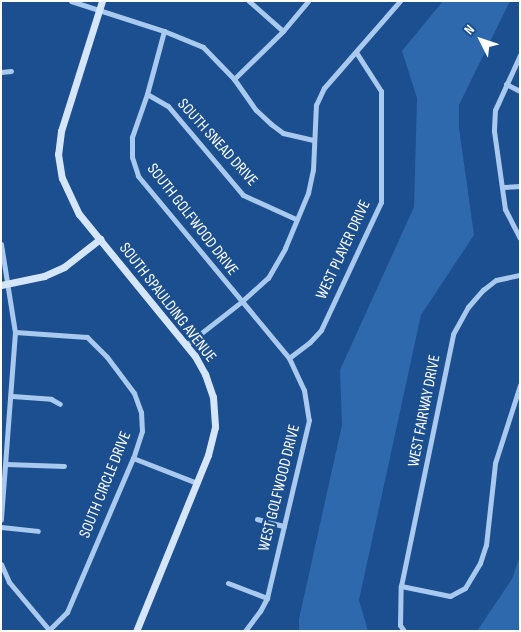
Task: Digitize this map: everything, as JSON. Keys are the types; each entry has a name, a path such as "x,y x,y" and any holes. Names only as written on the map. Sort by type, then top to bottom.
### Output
{"street":[{"path":"71,1 164,31 203,47 234,79 256,110 270,124 283,133 313,140"},
{"name":"SOUTH SPAULDING AVENUE","path":"102,1 62,125 58,146 59,169 73,205 186,345 205,374 214,397 215,427 208,455 136,631"},
{"path":"249,1 283,31"},
{"path":"234,79 283,31 308,1"},
{"path":"186,345 241,302 268,278 285,248 308,192 313,170 316,105 324,88 400,1"},
{"name":"SOUTH GOLFWOOD DRIVE","path":"164,31 147,94 132,137 132,157 138,176 282,349"},
{"name":"WEST PLAYER DRIVE","path":"289,358 310,342 321,330 381,202 381,91 356,52"},
{"path":"520,55 495,110 494,130 505,209 520,238"},
{"path":"1,72 11,71"},
{"path":"506,84 520,91"},
{"name":"SOUTH SNEAD DRIVE","path":"147,94 168,106 243,195 296,219"},
{"path":"503,187 520,186"},
{"path":"5,285 44,276 64,267 100,239"},
{"path":"1,244 5,285 15,332 12,396 1,519"},
{"name":"WEST FAIRWAY DRIVE","path":"404,631 400,617 401,586 453,334 468,307 483,290 496,280 520,275"},
{"name":"SOUTH CIRCLE DRIVE","path":"15,332 87,337 107,357 134,393 141,412 142,431 133,458 67,612 50,631"},
{"name":"WEST GOLFWOOD DRIVE","path":"245,631 267,598 310,420 304,390 289,358 282,349"},
{"path":"401,586 450,596 464,588 480,563 486,545 496,463 520,385"},
{"path":"12,396 51,400 60,404"},
{"path":"133,458 197,483"},
{"path":"6,464 64,466"},
{"path":"257,520 284,526"},
{"path":"1,527 38,531"},
{"path":"1,564 9,582 50,631"},
{"path":"228,583 267,598"}],"shaded area":[{"path":"443,1 510,1 459,105 459,128 474,235 421,315 359,600 368,631 299,631 299,619 342,425 340,370 414,207 417,98 402,51"},
{"path":"520,556 520,631 477,631 512,579"}]}
